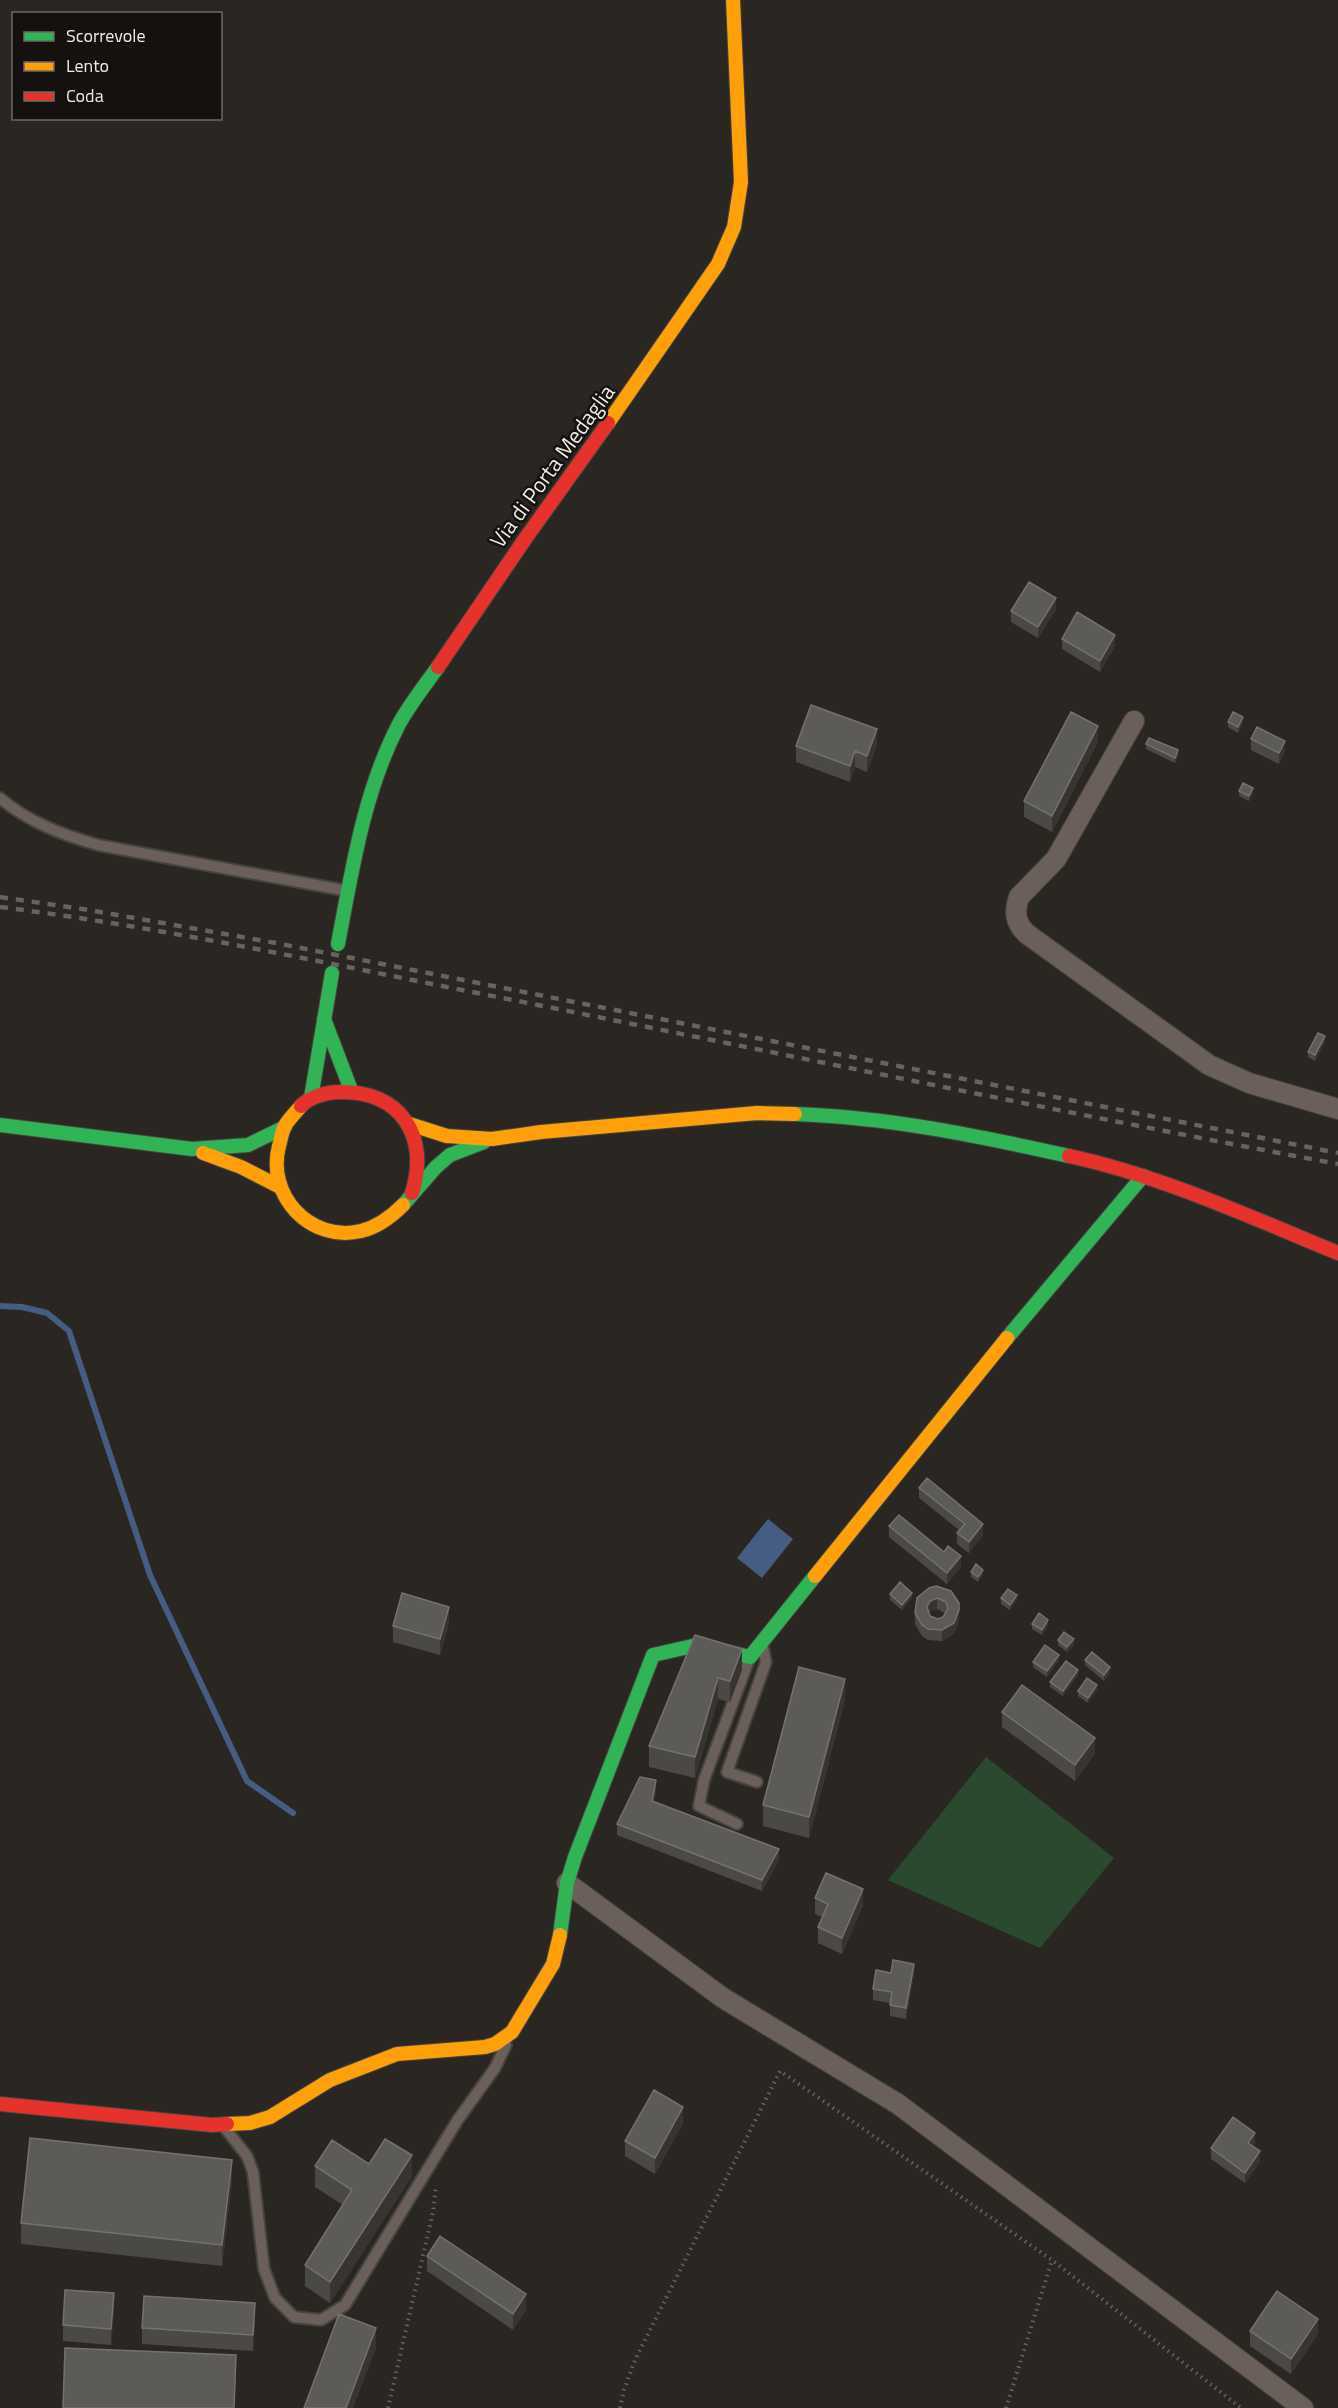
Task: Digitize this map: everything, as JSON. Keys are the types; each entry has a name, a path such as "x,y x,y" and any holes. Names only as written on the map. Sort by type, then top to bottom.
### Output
{"street":[{"name":"Via di Porta Medaglia","path":"338,944 348,891 373,788 389,743 400,722 518,549 707,281 726,248 739,206 741,182 733,0"},
{"path":"1134,721 1056,859 1019,897 1016,905 1017,921 1027,934 1209,1065 1249,1083 1338,1109"},
{"path":"311,1098 332,973"},
{"path":"323,1016 351,1090"},
{"path":"412,1193 418,1170 418,1147 409,1124 394,1107 374,1095 351,1090 328,1092 311,1098 301,1105 285,1126 277,1149 276,1167 280,1187 292,1208 310,1223 332,1232 356,1233 379,1227 398,1213 412,1193 451,1155 492,1139"},
{"path":"409,1124 447,1136 492,1139 719,1114 757,1113 827,1115 971,1134 1080,1158 1143,1176 1203,1197 1338,1253"},
{"path":"0,1125 192,1149 248,1145 285,1126"},
{"path":"192,1149 241,1167 280,1187"},
{"path":"0,2104 223,2126 250,2123 270,2117 330,2080 381,2058 412,2051 485,2047 495,2044 512,2032 553,1964 563,1925 567,1883 574,1857 653,1656 697,1645 750,1657 1037,1302 1143,1176"},
{"path":"567,1883 723,1998 898,2104 1303,2408"}],"lane":[{"path":"0,798 32,820 64,835 98,845 348,891"},
{"path":"757,1782 727,1772 766,1662 762,1642"},
{"path":"737,1824 699,1806 704,1780 750,1657"},
{"path":"223,2126 247,2156 253,2172 264,2269 275,2298 294,2317 321,2320 345,2305 457,2121 495,2068 512,2032"}],"path":[{"path":"620,2408 635,2360 780,2071 1052,2260 1241,2408"},
{"path":"388,2408 433,2212 436,2180"},
{"path":"1006,2408 1052,2260"}],"green space":[{"path":"986,1757 1114,1858 1040,1948 888,1880"}],"water":[{"path":"768,1519 793,1539 762,1578 737,1558"}],"building":[{"path":"1029,582 1056,598 1038,627 1011,611"},
{"path":"1077,612 1115,635 1100,661 1062,639"},
{"path":"811,705 877,729 867,756 855,751 850,766 796,746"},
{"path":"1071,712 1098,726 1052,816 1024,801"},
{"path":"1233,712 1243,717 1238,727 1228,722"},
{"path":"1257,727 1285,741 1279,753 1251,739"},
{"path":"1149,738 1178,750 1175,758 1146,744"},
{"path":"1243,783 1253,788 1249,796 1239,791"},
{"path":"1318,1033 1325,1036 1315,1055 1308,1052"},
{"path":"927,1478 983,1524 969,1542 957,1533 965,1524 919,1488"},
{"path":"899,1515 944,1552 948,1546 961,1556 947,1573 889,1526"},
{"path":"976,1564 983,1570 978,1577 971,1572"},
{"path":"900,1582 912,1593 902,1605 890,1594"},
{"path":"936,1586 951,1591 959,1603 954,1623 942,1630 928,1629 922,1625 915,1613 917,1598 929,1588","holes":["937,1598 946,1602 948,1609 943,1617 938,1619 930,1616 927,1607 930,1601"]},
{"path":"1008,1589 1017,1595 1010,1605 1001,1598"},
{"path":"402,1593 449,1607 440,1639 393,1626"},
{"path":"1039,1613 1048,1620 1042,1630 1032,1624"},
{"path":"1064,1632 1074,1639 1067,1647 1058,1640"},
{"path":"695,1635 742,1649 730,1681 718,1678 695,1757 649,1746"},
{"path":"1045,1645 1059,1655 1047,1671 1033,1662"},
{"path":"1092,1652 1110,1667 1104,1675 1085,1660"},
{"path":"1066,1661 1078,1670 1063,1691 1050,1682"},
{"path":"799,1667 845,1679 809,1817 763,1805"},
{"path":"1087,1678 1097,1685 1088,1698 1078,1691"},
{"path":"1022,1685 1095,1738 1075,1765 1002,1712"},
{"path":"640,1777 656,1780 652,1801 779,1849 762,1880 617,1824"},
{"path":"826,1873 863,1889 842,1938 818,1927 828,1904 815,1898"},
{"path":"893,1960 914,1964 906,2008 890,2005 892,1992 873,1989 876,1970 891,1973"},
{"path":"654,2090 683,2107 655,2158 625,2141"},
{"path":"1233,2117 1255,2133 1248,2143 1260,2151 1245,2173 1211,2148"},
{"path":"30,2138 232,2160 222,2245 21,2223"},
{"path":"385,2139 412,2155 330,2282 305,2265 352,2190 315,2166 332,2140 369,2164"},
{"path":"440,2236 526,2294 513,2314 427,2256"},
{"path":"65,2290 114,2293 111,2329 63,2325"},
{"path":"1277,2291 1318,2319 1291,2359 1250,2331"},
{"path":"144,2296 255,2303 253,2335 142,2328"},
{"path":"339,2314 376,2328 346,2408 304,2408"},
{"path":"65,2348 236,2355 234,2408 63,2408"}],"waterway":[{"path":"0,1306 22,1307 47,1313 69,1331 150,1575 247,1781 293,1813"}],"railway":[{"path":"0,897 89,910 276,943 1338,1153"},
{"path":"0,907 114,923 283,954 1338,1164"}],"traffic: fast":[{"path":"338,944 361,831 377,776 399,724 438,667"},
{"path":"311,1098 332,973"},
{"path":"324,1019 351,1090"},
{"path":"795,1114 898,1123 1069,1156"},
{"path":"0,1125 192,1149 248,1145 285,1127"},
{"path":"403,1205 436,1167 450,1155 484,1142"},
{"path":"1007,1338 1143,1176"},
{"path":"560,1935 567,1883 575,1857 653,1655 697,1645 750,1657 815,1576"}],"traffic: slow":[{"path":"608,423 718,264 734,227 741,182 733,0"},
{"path":"301,1106 284,1129 277,1164 279,1182 286,1198 296,1211 309,1222 325,1230 342,1233 373,1227 403,1205"},
{"path":"409,1124 447,1136 492,1139 541,1132 757,1113 795,1114"},
{"path":"203,1153 241,1167 280,1187"},
{"path":"815,1576 1007,1338"},
{"path":"227,2124 250,2123 270,2117 330,2080 397,2054 485,2047 495,2044 512,2032 553,1964 560,1935"}],"traffic: jam":[{"path":"438,667 608,423"},
{"path":"301,1106 318,1096 339,1092 360,1093 379,1099 394,1108 405,1120 413,1135 417,1153 417,1172 412,1193"},
{"path":"1069,1156 1104,1164 1172,1186 1338,1253"},
{"path":"0,2104 212,2125 227,2124"}]}
